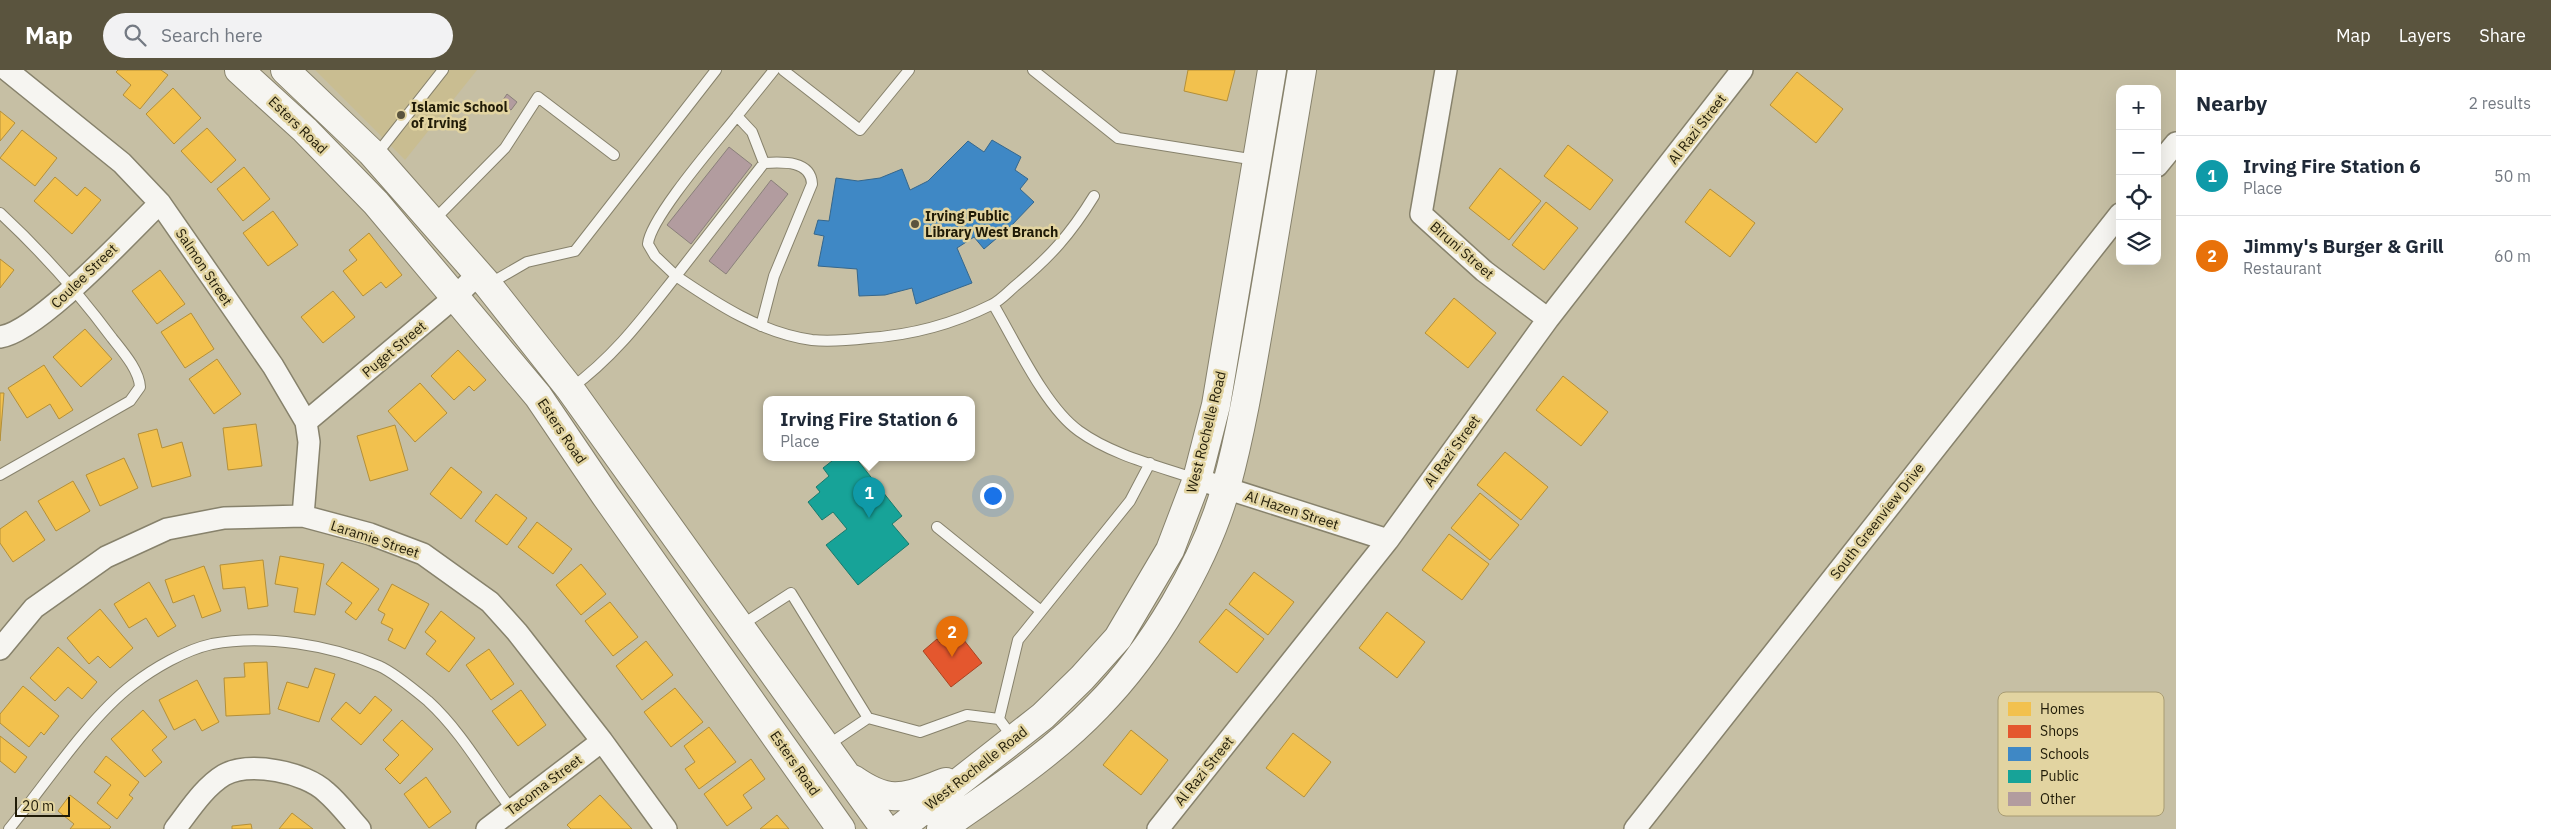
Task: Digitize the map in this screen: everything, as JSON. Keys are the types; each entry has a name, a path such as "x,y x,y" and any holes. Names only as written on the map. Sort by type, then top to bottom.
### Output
{"main road":[{"name":"Esters Road","path":"239,70 305,130 369,196 456,296 538,396 605,495 841,829"},
{"path":"285,70 375,156 484,279 570,389 885,829"},
{"name":"West Rochelle Road","path":"899,829 989,759 1006,729 1044,716 1118,638 1170,550 1197,479 1218,398 1272,70"},
{"name":"West Rochelle Road","path":"941,829 1020,773 1071,732 1099,706 1150,642 1176,600 1205,546 1226,489 1249,383 1302,70"},
{"path":"712,644 739,627"},
{"path":"845,774 873,793 890,798 912,795 946,782 989,759"}],"street":[{"name":"Salmon Street","path":"7,70 122,162 160,203 273,366 306,422 309,442 303,516"},
{"name":"Biruni Street","path":"1446,70 1421,214 1484,271 1548,318"},
{"name":"Al Razi Street","path":"1158,829 1388,540 1548,318 1736,72"},
{"path":"2161,161 2176,143"},
{"name":"Coulee Street","path":"0,337 10,336 39,318 160,203"},
{"name":"South Greenview Drive","path":"1635,829 2116,219"},
{"name":"Puget Street","path":"306,422 456,296 484,279"},
{"name":"Al Hazen Street","path":"1197,479 1388,540"},
{"name":"Laramie Street","path":"0,648 34,608 42,602 106,558 167,529 224,518 303,516 370,534 423,554 490,602 517,632 602,741 666,829"},
{"name":"Tacoma Street","path":"487,829 602,741"},
{"path":"175,829 205,791 225,775 257,768 297,775 325,790 360,829"}],"lane":[{"path":"375,156 444,70"},
{"path":"484,279 528,262 575,252 716,70"},
{"path":"774,70 679,189 651,232 648,244 655,256 676,276 717,304 761,326 811,340 833,341 901,336 936,328 993,304 1060,246 1075,227 1094,196"},
{"path":"782,70 860,130 909,70"},
{"path":"1033,70 1118,138 1257,160"},
{"path":"433,221 505,148 538,97 614,155"},
{"path":"737,116 752,132 764,163"},
{"path":"570,389 617,350 764,163 785,162 801,166 812,175 812,184 774,276 761,326"},
{"path":"0,213 73,286 127,358 140,388 130,402 0,475"},
{"path":"993,304 1052,404 1079,431 1112,448 1197,479"},
{"path":"739,627 791,593 868,718 920,732 966,715 1006,729 1018,640 1130,500 1150,463"},
{"path":"937,527 1041,611"},
{"path":"9,829 93,724 132,685 176,658 212,644 260,639 335,650 381,666 429,702 467,746 511,809"},
{"path":"826,747 868,718"}],"shaded area":[{"name":"Islamic School of Irving","path":"315,70 477,70 405,160"}],"building: Homes":[{"path":"118,70 161,70 168,75 140,109 123,95 131,85 116,72"},
{"path":"1188,70 1235,70 1227,101 1184,91"},
{"path":"1797,72 1843,109 1816,143 1770,105"},
{"path":"173,88 201,118 174,144 146,114"},
{"path":"0,111 15,123 0,141"},
{"path":"207,128 236,160 211,183 181,151"},
{"path":"22,130 57,158 35,186 0,158"},
{"path":"1568,145 1613,180 1590,210 1544,176"},
{"path":"244,167 270,199 243,221 217,189"},
{"path":"1500,168 1541,201 1509,240 1469,208"},
{"path":"55,177 77,196 85,187 101,200 72,234 34,201"},
{"path":"1710,189 1755,223 1730,257 1685,222"},
{"path":"1546,202 1578,228 1544,270 1512,245"},
{"path":"273,211 298,245 268,266 243,233"},
{"path":"369,233 402,275 386,288 381,282 363,296 343,271 357,260 349,250"},
{"path":"0,259 14,270 0,288"},
{"path":"160,270 185,304 157,324 132,291"},
{"path":"333,291 355,317 323,343 301,317"},
{"path":"1454,298 1496,333 1468,368 1425,333"},
{"path":"191,313 214,349 185,368 161,332"},
{"path":"85,329 112,359 81,387 53,357"},
{"path":"458,350 486,380 474,391 469,386 454,400 431,376"},
{"path":"217,359 241,394 214,414 189,379"},
{"path":"44,365 73,410 59,419 50,404 27,418 8,388"},
{"path":"1563,376 1608,412 1581,446 1536,410"},
{"path":"420,383 447,413 415,442 388,411"},
{"path":"0,393 4,393 0,441"},
{"path":"256,424 262,466 228,470 223,428"},
{"path":"395,425 408,470 370,481 357,436"},
{"path":"157,429 162,448 182,442 191,476 152,487 138,434"},
{"path":"1505,452 1548,487 1521,520 1477,485"},
{"path":"124,458 138,488 100,506 86,475"},
{"path":"451,467 482,492 461,519 430,494"},
{"path":"73,481 90,511 56,531 38,501"},
{"path":"1480,493 1519,525 1490,560 1451,528"},
{"path":"496,494 527,518 507,545 475,521"},
{"path":"26,511 45,540 13,562 0,543 0,529"},
{"path":"537,522 572,549 553,574 518,547"},
{"path":"1449,534 1489,564 1462,600 1422,570"},
{"path":"280,556 324,564 315,615 294,612 298,588 275,584"},
{"path":"263,560 268,606 248,609 245,587 223,589 220,565"},
{"path":"342,562 379,589 356,620 345,612 352,603 326,584"},
{"path":"581,564 606,594 581,615 556,585"},
{"path":"204,566 221,611 202,618 194,595 173,603 165,580"},
{"path":"1254,572 1294,602 1268,635 1229,604"},
{"path":"149,582 176,626 158,637 146,618 129,628 114,604"},
{"path":"392,584 429,604 405,649 388,640 393,629 381,623 385,614 378,610"},
{"path":"610,602 638,637 613,656 585,621"},
{"path":"100,609 133,648 110,668 98,656 89,664 67,638"},
{"path":"1226,609 1264,639 1237,673 1199,642"},
{"path":"441,611 475,638 449,672 426,654 436,641 425,632"},
{"path":"1387,612 1425,642 1397,678 1359,648"},
{"path":"646,641 673,675 642,700 616,666"},
{"path":"58,647 97,682 82,699 68,687 55,701 30,678"},
{"path":"489,649 514,684 491,700 466,665"},
{"path":"267,662 270,714 226,716 224,678 245,677 244,663"},
{"path":"315,668 335,674 319,722 278,709 287,682 308,688"},
{"path":"197,680 219,722 202,731 195,719 174,730 159,700"},
{"path":"23,686 59,716 44,735 41,732 29,747 0,723 0,714"},
{"path":"675,688 703,722 671,747 644,712"},
{"path":"521,690 546,725 518,746 492,711"},
{"path":"375,696 392,710 361,745 331,719 346,702 360,714"},
{"path":"143,710 167,737 152,750 162,762 145,777 111,739"},
{"path":"402,720 433,749 400,784 385,769 399,755 383,740"},
{"path":"709,727 736,762 699,789 685,769 695,762 684,746"},
{"path":"1131,730 1168,760 1141,795 1103,765"},
{"path":"1293,733 1331,762 1304,797 1266,768"},
{"path":"0,736 27,757 15,773 0,761"},
{"path":"106,756 139,782 129,795 133,798 117,819 97,803 111,785 94,772"},
{"path":"751,759 765,779 743,795 752,808 727,826 704,794"},
{"path":"426,777 451,812 429,828 404,794"},
{"path":"70,795 111,827 109,829 70,829 74,824 58,811"},
{"path":"600,795 632,829 571,829 567,825"},
{"path":"292,813 313,829 279,829"},
{"path":"777,815 789,829 760,829"},
{"path":"251,824 252,829 232,829 232,826"}],"building: Shops":[{"path":"956,630 982,663 951,687 923,651 937,639 940,643"}],"building: Schools":[{"name":"Irving Public Library West Branch","path":"992,140 1021,157 1015,170 1028,179 1020,189 1034,202 1011,226 984,249 974,237 957,248 972,283 916,304 912,288 885,295 859,296 857,269 818,266 824,236 814,234 818,220 829,221 836,178 858,181 880,178 902,169 910,190 928,181 968,141 984,152"}],"building: Public":[{"path":"832,461 858,461 902,516 892,524 909,544 858,585 826,545 847,529 833,512 822,520 808,502 820,492 816,487 829,476 823,468"}],"building: Other":[{"path":"507,94 517,102 511,110 501,103"},
{"path":"729,147 752,165 691,244 667,225"},
{"path":"771,180 788,194 726,274 709,261"}],"place":[{"name":"Islamic School of Irving","path":"401,115"},
{"name":"Irving Public Library West Branch","path":"915,224"},
{"name":"Irving Fire Station 6","path":"869,518"},
{"name":"Jimmy's Burger & Grill","path":"952,657"}]}
